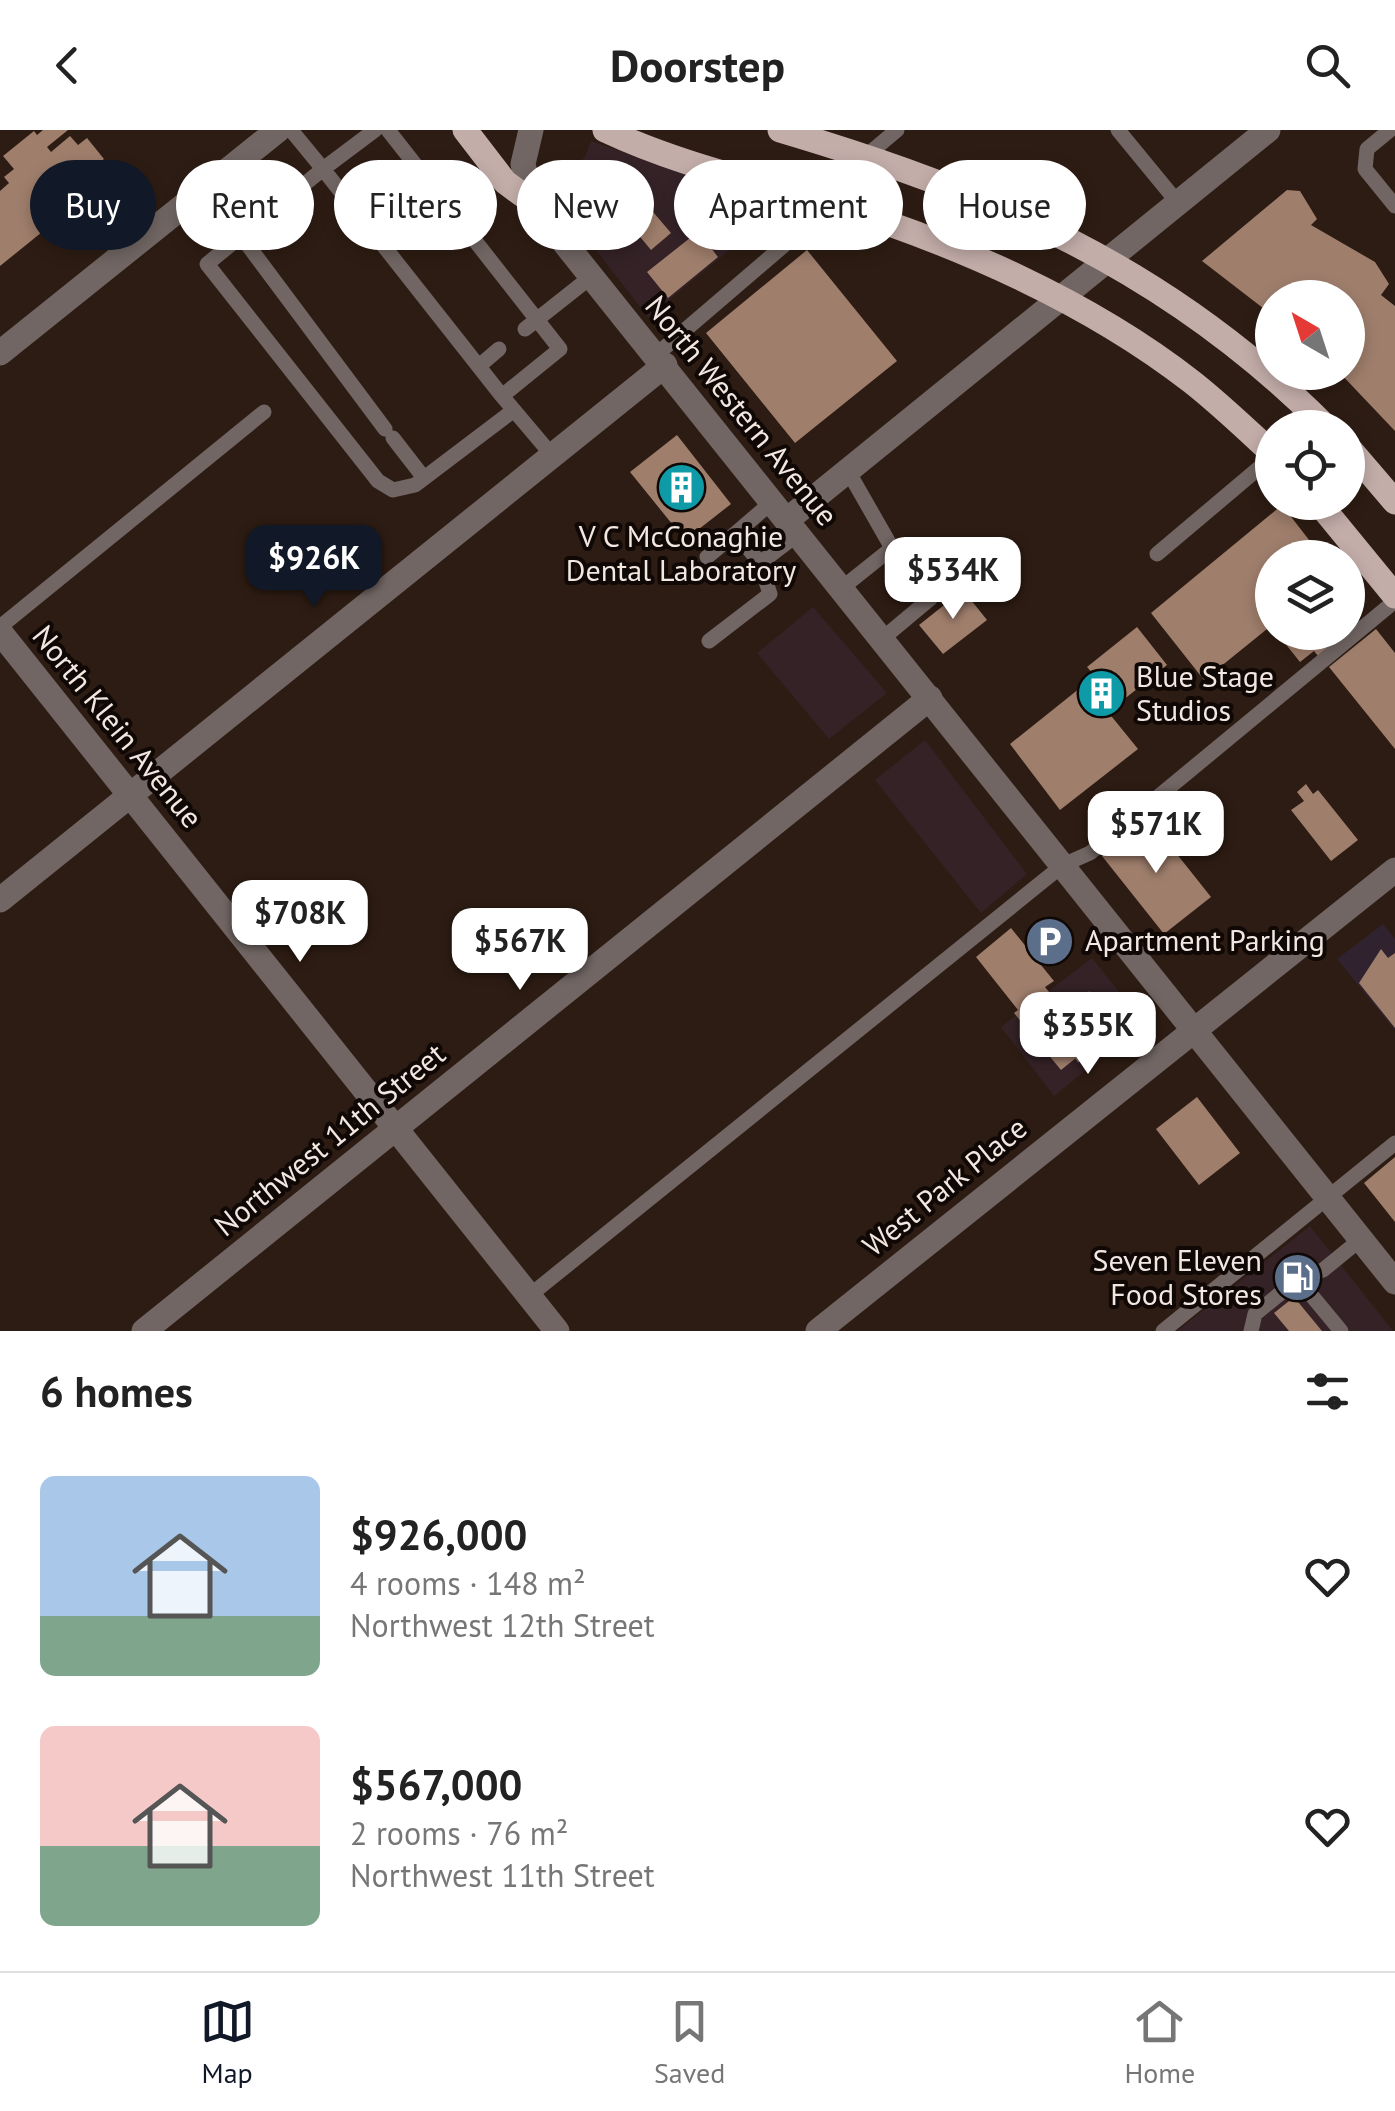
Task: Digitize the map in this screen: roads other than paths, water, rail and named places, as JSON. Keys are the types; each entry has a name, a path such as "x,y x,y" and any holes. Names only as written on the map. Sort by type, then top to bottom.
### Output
{"main road":[{"path":"465,130 505,182 517,191"},
{"path":"605,130 679,160"},
{"path":"780,130 866,156 1006,208 1108,260 1202,319 1259,363 1309,410"},
{"path":"903,230 1014,273 1134,343 1190,381 1255,440"},
{"path":"1365,465 1392,492"},
{"path":"1332,520 1395,599"}],"street":[{"path":"0,353 278,130"},
{"path":"525,160 531,130"},
{"path":"786,519 1268,130"},
{"name":"North Western Avenue","path":"571,250 1395,1282"},
{"path":"0,900 551,454 660,360"},
{"name":"North Klein Avenue","path":"0,629 557,1331"},
{"name":"Northwest 11th Street","path":"144,1331 930,698"},
{"name":"West Park Place","path":"818,1331 1395,870"}],"lane":[{"path":"291,130 334,183"},
{"path":"314,176 375,130"},
{"path":"388,130 403,162 448,220 531,324 560,349 502,396"},
{"path":"866,156 897,130"},
{"path":"1118,130 1178,203"},
{"path":"1390,130 1367,149 1365,169 1395,206"},
{"path":"224,250 207,264 378,481 393,490 415,485 514,410"},
{"path":"251,250 424,478"},
{"path":"387,250 551,454"},
{"path":"660,360 781,250"},
{"path":"531,324 592,276"},
{"path":"479,366 499,350"},
{"path":"0,629 264,412"},
{"path":"1157,554 1255,470"},
{"path":"848,472 892,548 931,598 882,638"},
{"path":"708,557 736,533 786,519"},
{"path":"760,563 786,519"},
{"path":"709,641 770,594 760,563 736,533"},
{"path":"842,588 892,548"},
{"path":"529,1296 1063,865 1090,854 1395,599"},
{"path":"1163,1331 1395,1143"},
{"path":"1251,1331 1255,1314 1298,1279 1322,1270 1361,1240"},
{"path":"1298,1279 1340,1331"}],"place":[{"name":"V C McConaghie Dental Laboratory","path":"681,488"},
{"name":"Blue Stage Studios","path":"1101,694"},
{"name":"Apartment Parking","path":"1050,941"},
{"name":"Seven Eleven Food Stores","path":"1297,1278"}]}
